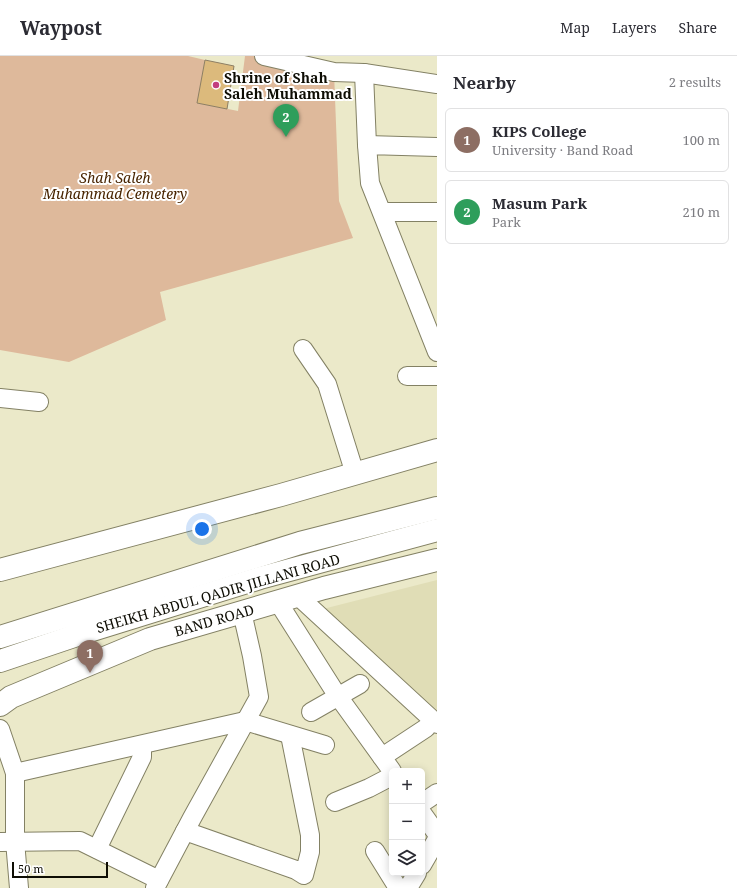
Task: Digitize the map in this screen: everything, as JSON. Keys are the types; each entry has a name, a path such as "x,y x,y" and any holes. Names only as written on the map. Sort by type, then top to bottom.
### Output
{"main road":[{"path":"0,570 356,474 437,450"},
{"name":"SHEIKH ABDUL QADIR JILLANI ROAD","path":"0,637 300,544 437,508"},
{"name":"SHEIKH ABDUL QADIR JILLANI ROAD","path":"0,661 89,631 260,578 437,530"},
{"name":"BAND ROAD","path":"0,704 11,697 150,639 298,596 437,560"}],"street":[{"path":"264,56 335,64 364,73 437,84"},
{"path":"364,73 370,183 437,352"},
{"path":"367,145 437,147"},
{"path":"382,212 437,212"},
{"path":"303,349 326,384 356,474"},
{"path":"407,376 437,376"},
{"path":"0,398 39,402"},
{"path":"278,602 338,697 387,764 431,726 298,596"},
{"path":"8,841 80,840 157,884 259,697 242,612"},
{"path":"311,712 360,684"},
{"path":"15,773 246,722 324,746"},
{"path":"0,729 15,773 8,841 19,888"},
{"path":"185,831 296,870 304,875 310,852 310,835 290,735"},
{"path":"97,849 142,756 142,745"},
{"path":"335,802 369,788 389,778"},
{"path":"425,802 437,793"},
{"path":"425,817 437,834"},
{"path":"425,860 437,839"},
{"path":"375,851 398,888"},
{"path":"408,888 415,876"}],"shaded area":[{"path":"437,580 437,724 315,611"}],"green space":[{"name":"Shah Saleh Muhammad Cemetery","path":"0,56 188,56 205,60 198,103 238,111 245,56 255,56 334,72 339,201 353,238 160,292 166,320 69,362 0,350"}],"building":[{"name":"Shrine of Shah Saleh Muhammad","path":"205,60 234,66 227,109 197,103"}],"place":[{"name":"Shrine of Shah Saleh Muhammad","path":"216,85"},
{"name":"Masum Park","path":"286,137"},
{"name":"KIPS College","path":"90,673"}]}
